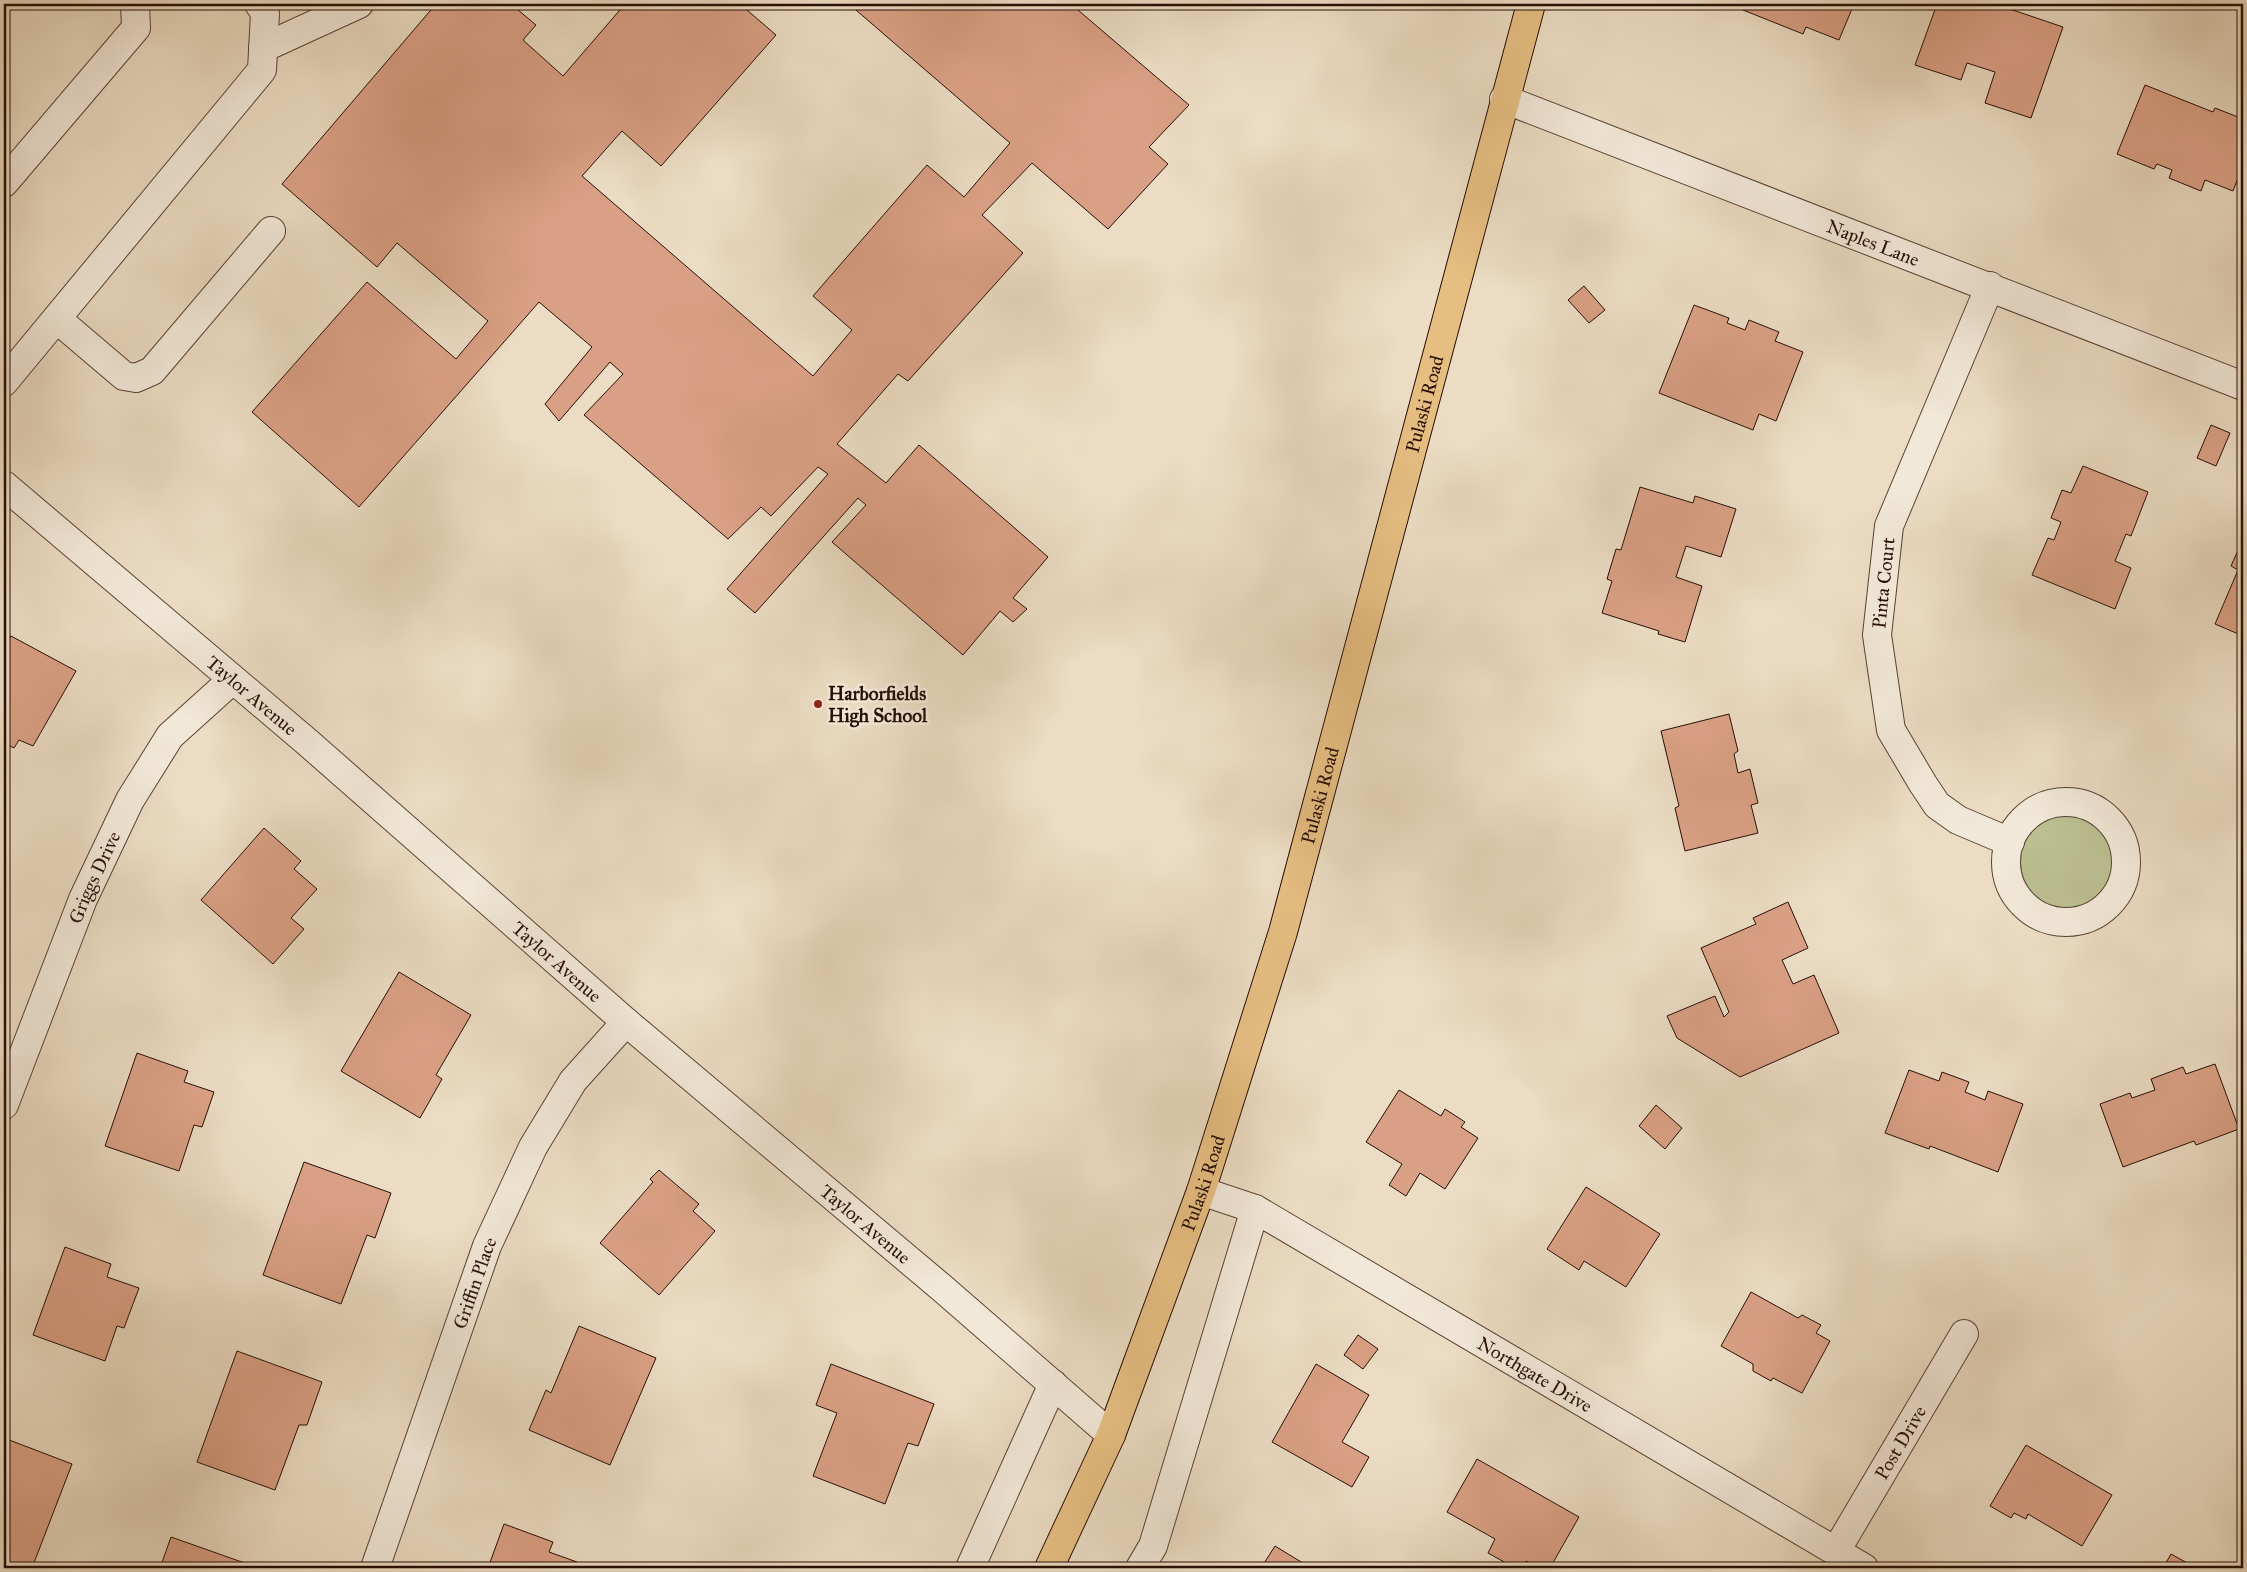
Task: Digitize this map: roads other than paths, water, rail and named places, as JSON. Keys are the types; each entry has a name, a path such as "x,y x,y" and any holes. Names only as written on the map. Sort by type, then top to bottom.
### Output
{"main road":[{"name":"Pulaski Road","path":"1049,1568 1111,1435 1202,1191 1283,932 1504,99 1531,4"}],"street":[{"path":"4,183 136,28 135,4"},
{"path":"4,382 262,70 265,13 260,4"},
{"path":"263,48 344,13 359,4"},
{"name":"Naples Lane","path":"1504,99 1990,286 2243,386"},
{"path":"56,319 124,376 136,378 152,371 271,230"},
{"name":"Pinta Court","path":"1990,286 1889,526 1877,634 1892,730 1923,784 1937,805 1958,820 2010,842"},
{"name":"Taylor Avenue","path":"4,485 306,741 626,1022 942,1288 1111,1435"},
{"name":"Griggs Drive","path":"4,1105 83,899 130,800 170,736 232,680"},
{"path":"2054,802 2075,802 2094,808 2111,821 2122,838 2127,858 2124,878 2116,896 2103,910 2086,919 2067,922 2048,919 2031,911 2017,897 2008,880 2006,861 2010,842 2019,823 2035,810 2054,802"},
{"name":"Griffin Place","path":"376,1568 487,1246 533,1147 573,1081 626,1022"},
{"name":"Northgate Drive","path":"1202,1191 1255,1210 1864,1568"},
{"path":"1140,1568 1153,1546 1255,1210"},
{"name":"Post Drive","path":"1836,1552 1964,1334"},
{"path":"970,1568 1053,1384"}],"place":[{"name":"Harborfields High School","path":"818,704"}]}
